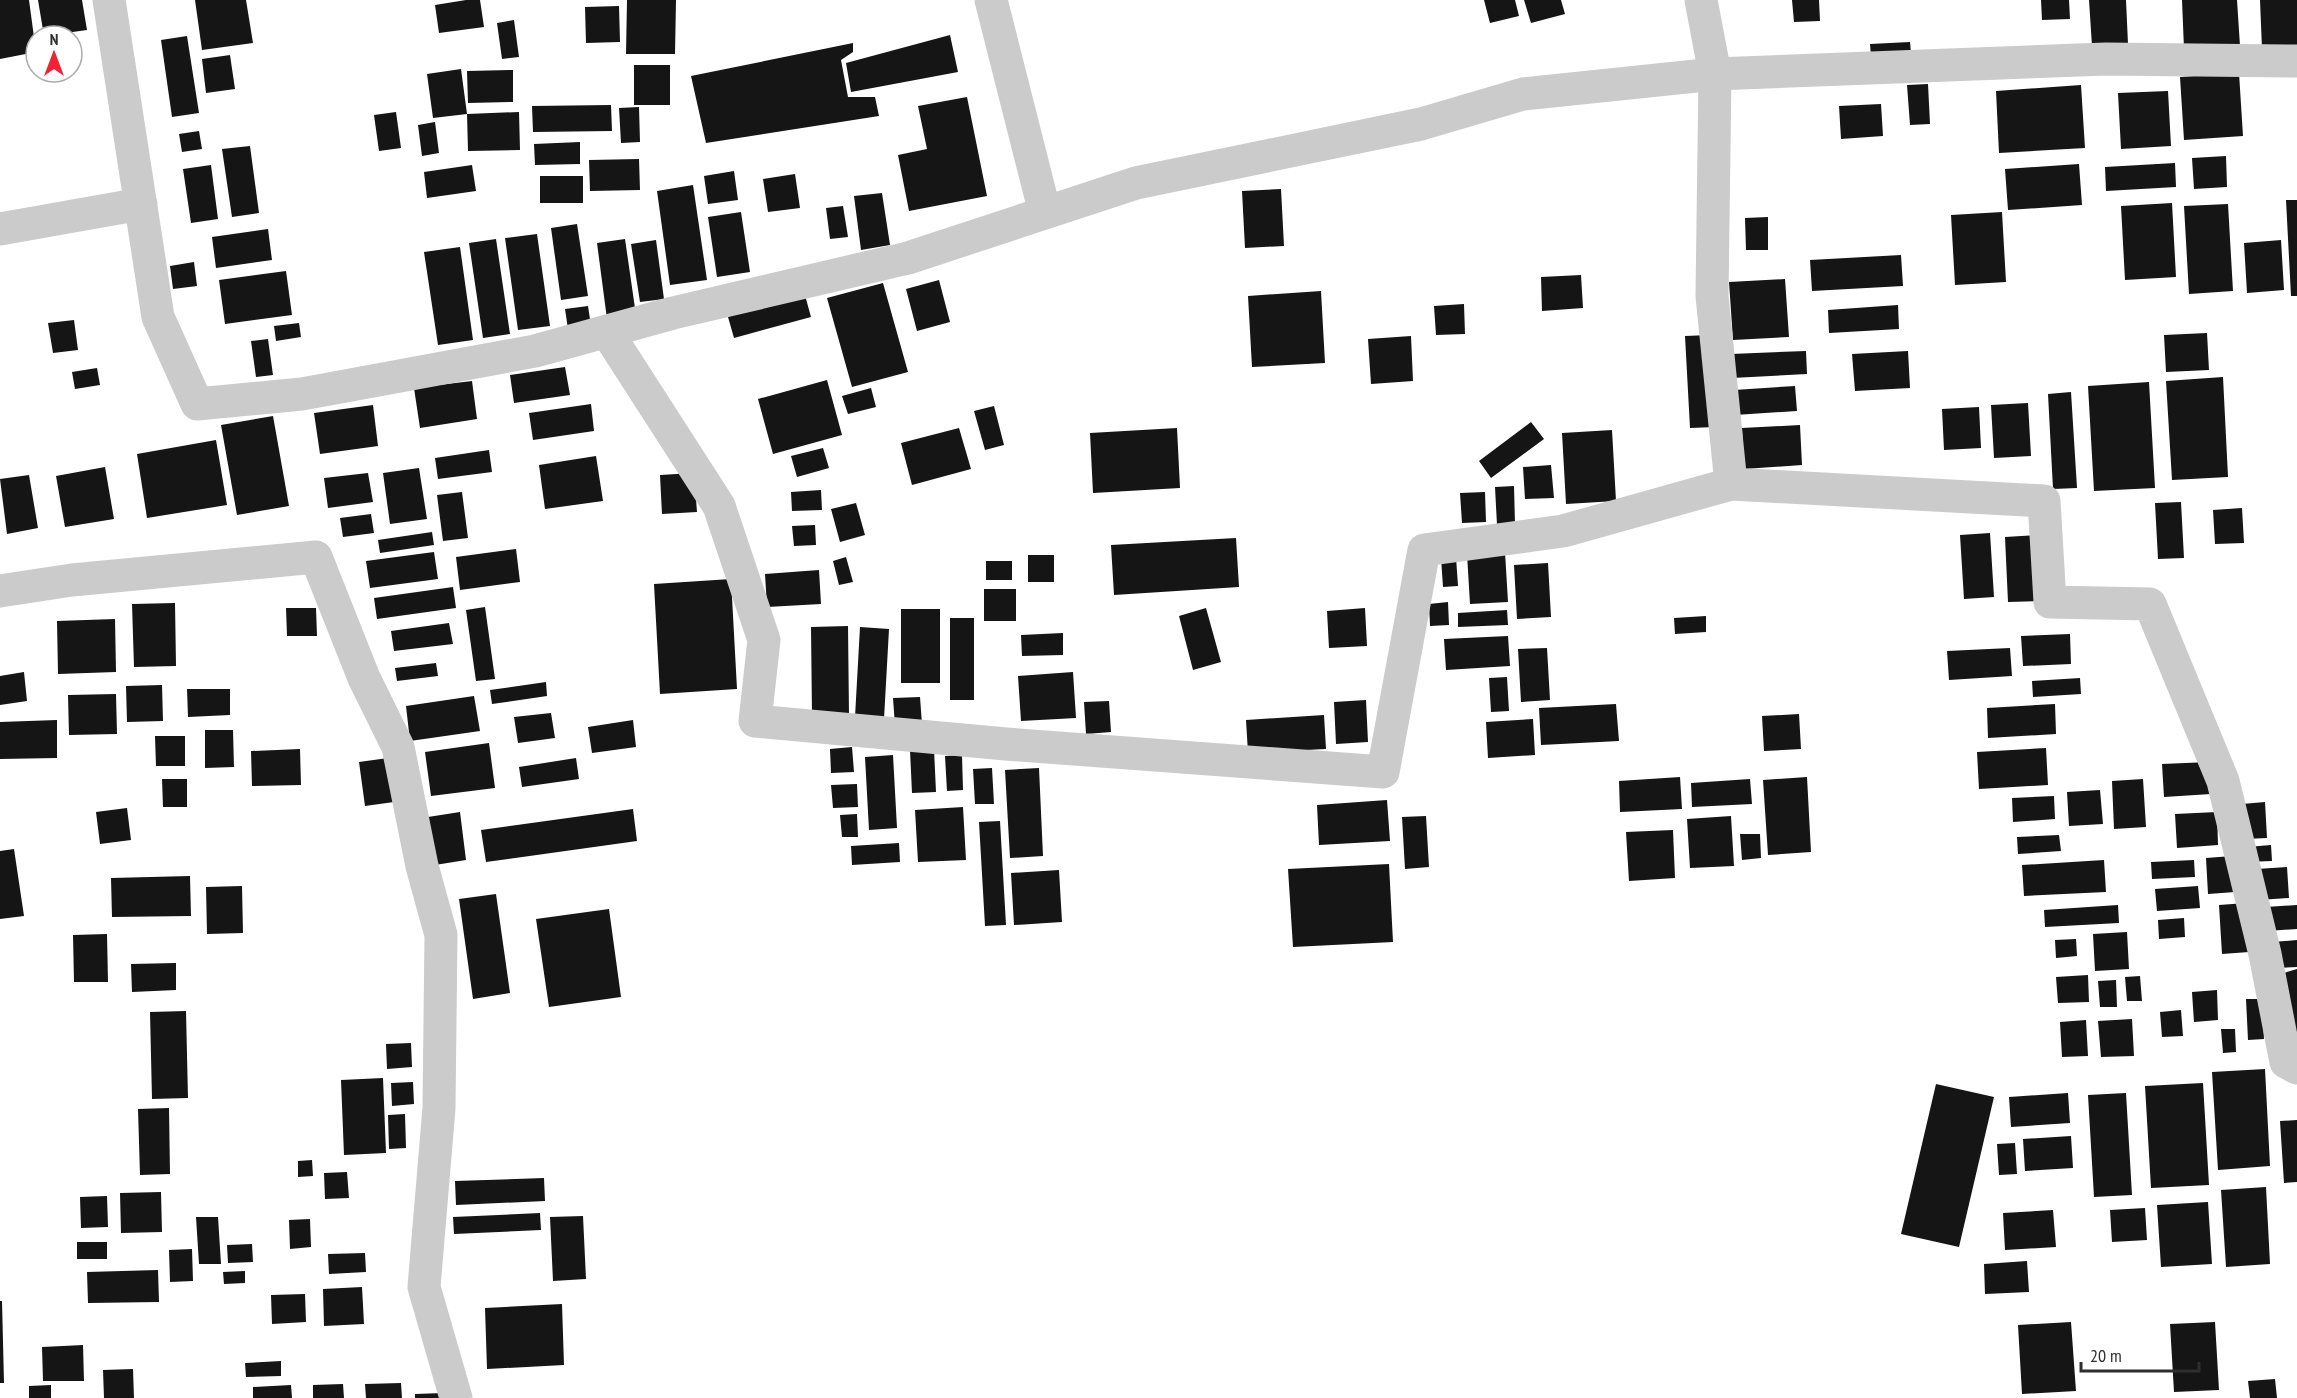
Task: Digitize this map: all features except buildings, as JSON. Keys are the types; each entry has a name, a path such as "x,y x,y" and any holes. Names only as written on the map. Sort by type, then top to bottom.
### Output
{"street":[{"path":"109,0 158,317 197,404 302,394 535,351 673,313 908,258 1136,183 1421,124 1522,94 1715,74 2106,59 2297,61"},
{"path":"991,0 1045,213"},
{"path":"1701,0 1715,74 1712,296 1731,484"},
{"path":"0,230 141,204"},
{"path":"608,332 718,506 764,640 755,721 1006,744 1383,772 1424,550 1563,531 1731,484 2044,501 2050,602 2150,604 2223,781 2265,954 2286,1062 2297,1068"},
{"path":"0,591 72,580 316,557 364,678 398,747 423,866 441,935 439,1108 424,1287 456,1398"}]}
